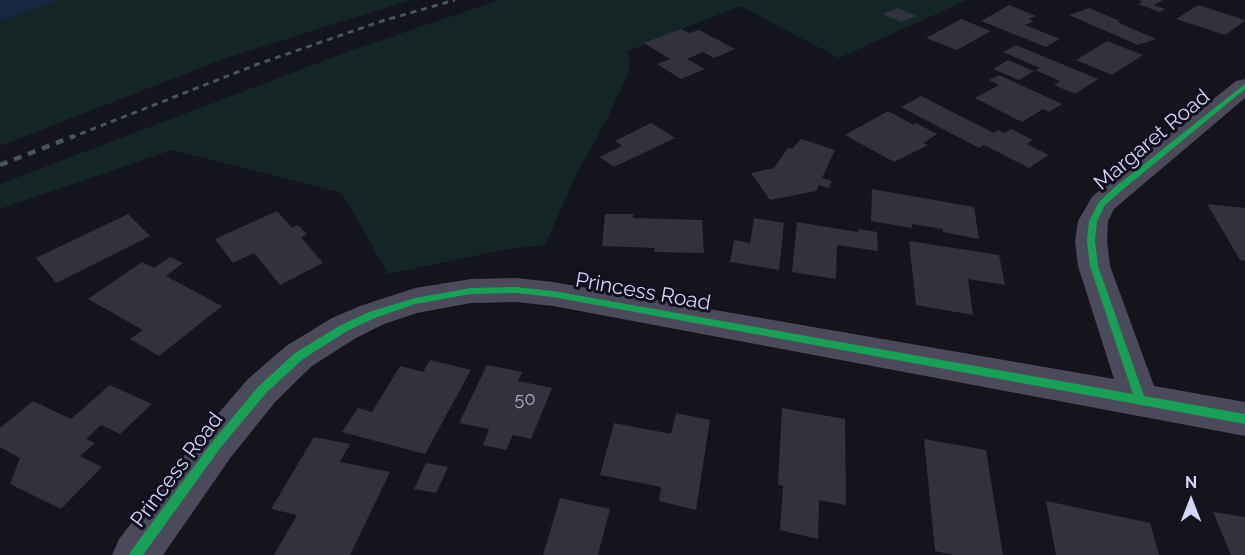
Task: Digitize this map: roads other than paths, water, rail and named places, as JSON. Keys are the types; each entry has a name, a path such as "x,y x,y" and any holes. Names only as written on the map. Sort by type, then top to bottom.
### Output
{"street":[{"name":"Margaret Road","path":"1140,400 1094,266 1091,241 1094,221 1102,204 1118,189 1245,86"},
{"name":"Princess Road","path":"135,555 217,444 262,390 299,356 357,321 396,306 444,294 493,290 553,294 1245,419"}],"water":[{"path":"0,0 59,0 0,22"}],"railway":[{"path":"70,138 258,64 382,21 455,0"},
{"path":"0,165 74,136"}]}
